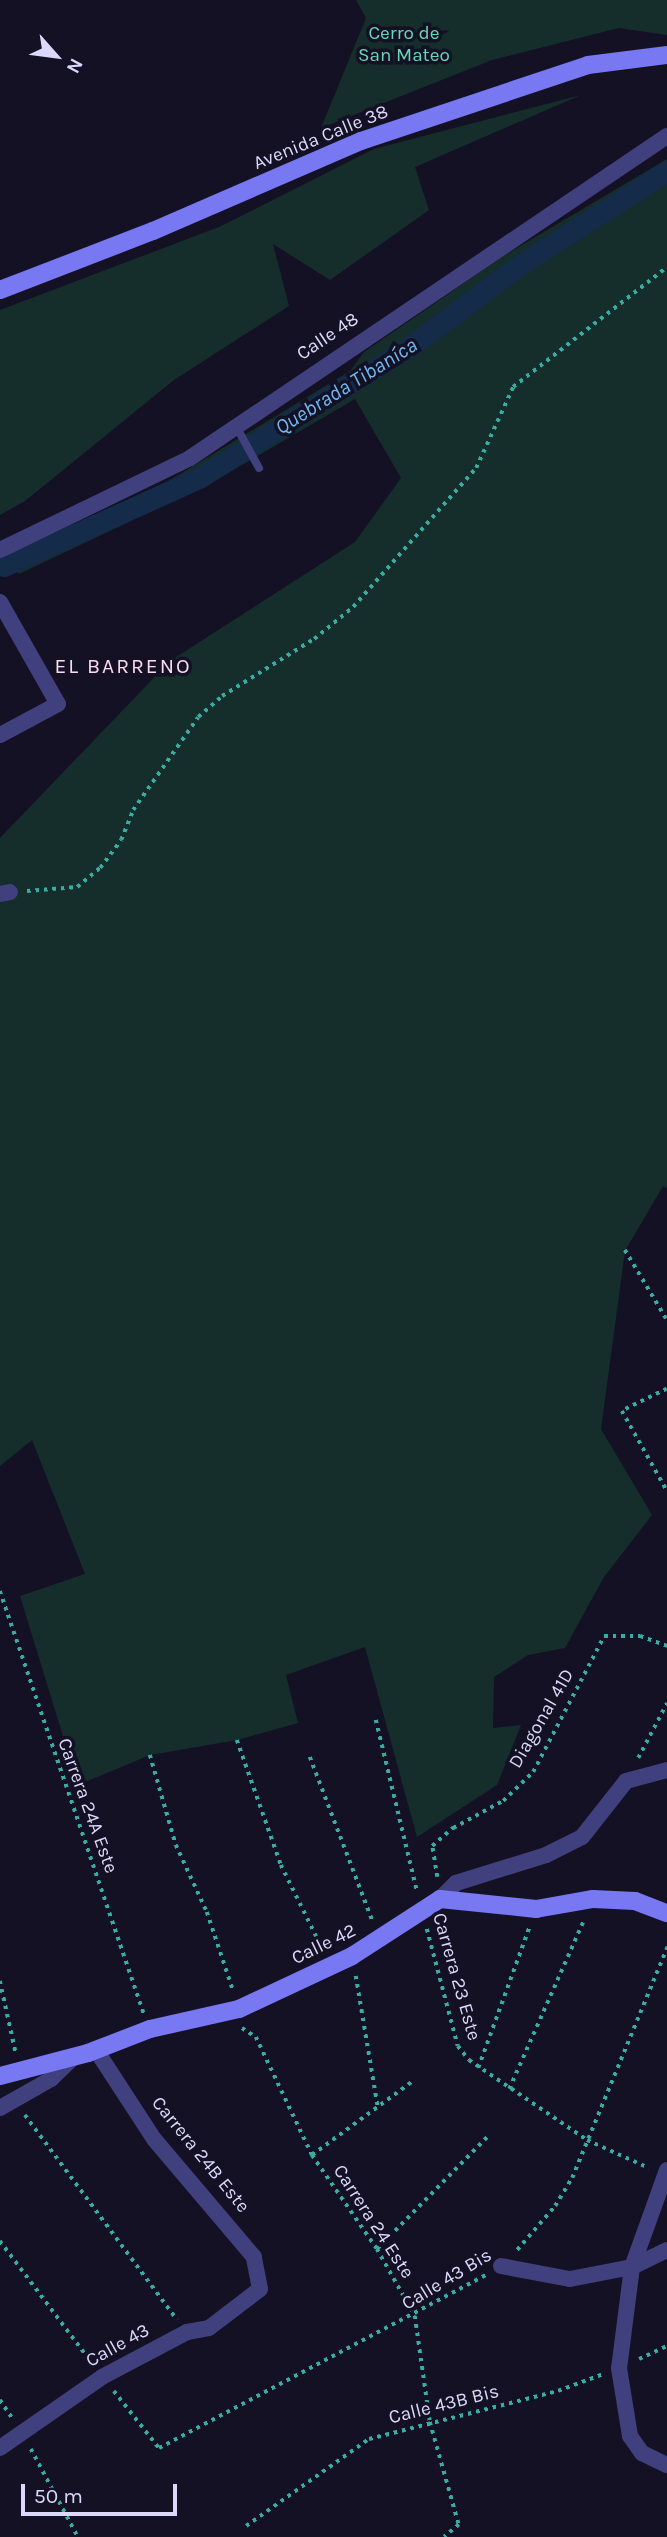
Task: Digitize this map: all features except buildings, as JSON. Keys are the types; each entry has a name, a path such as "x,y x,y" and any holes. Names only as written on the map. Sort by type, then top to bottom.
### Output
{"street":[{"name":"Avenida Calle 38","path":"0,290 153,231 361,141 588,65 667,55"},
{"name":"Calle 48","path":"0,550 190,457 667,136"},
{"path":"0,735 58,704 1,607"},
{"path":"626,1781 667,1770"},
{"name":"Calle 42","path":"0,2076 74,2057 149,2029 239,2009 352,1956 440,1899 456,1883 546,1855 582,1837 626,1781"},
{"path":"440,1899 536,1909 593,1899 635,1901 667,1913"},
{"name":"Carrera 24B Este","path":"96,2050 154,2139 254,2257 260,2289"},
{"path":"7,2104 51,2079 74,2057"},
{"path":"666,2173 632,2267 619,2368 630,2436 642,2453 667,2465"},
{"path":"501,2266 570,2279 632,2267 667,2250"},
{"name":"Calle 43","path":"0,2448 102,2377 187,2333 209,2328 260,2289"}],"lane":[{"path":"236,426 259,468"}],"path":[{"path":"5,893 77,887 100,868 121,840 132,810 198,717 222,696 314,639 353,607 476,468 513,387 667,267"},
{"path":"625,1251 667,1320"},
{"path":"667,1390 622,1411 667,1491"},
{"name":"Carrera 24A Este","path":"0,1591 149,2029"},
{"path":"0,1617 8,1616"},
{"name":"Diagonal 41D","path":"440,1899 432,1846 453,1828 503,1801 533,1772 604,1636 640,1636 667,1646"},
{"path":"626,1781 667,1703"},
{"name":"Carrera 23 Este","path":"376,1720 421,1911 458,2046 478,2067 509,2090 587,2140 666,2173"},
{"path":"237,1740 281,1866 330,1965"},
{"path":"150,1755 176,1845 207,1912 239,2009"},
{"path":"310,1757 380,1940"},
{"path":"509,2090 593,1899"},
{"path":"478,2067 536,1909"},
{"name":"Calle 43 Bis","path":"102,2377 159,2448 415,2316 501,2266 555,2206 587,2140 667,1947"},
{"path":"352,1956 378,2108"},
{"path":"0,1981 19,2070"},
{"name":"Carrera 24 Este","path":"236,2027 256,2037 312,2155 377,2249 415,2316 430,2422 458,2525 444,2537"},
{"path":"312,2155 414,2080"},
{"path":"7,2104 187,2333"},
{"path":"377,2249 488,2136"},
{"path":"0,2241 102,2377"},
{"name":"Calle 43B Bis","path":"246,2526 369,2439 558,2391 667,2346"},
{"path":"0,2400 23,2432 78,2537"}],"green space":[{"name":"Cerro de San Mateo","path":"356,0 667,0 667,35 619,28 492,60 321,128 366,18"},
{"path":"581,95 415,167 429,210 330,280 273,244 289,306 174,380 25,501 0,515 0,310 219,227 374,149"},
{"path":"667,159 667,1188 663,1186 625,1251 601,1429 652,1515 604,1577 565,1648 528,1655 494,1677 493,1728 521,1725 497,1785 417,1837 365,1647 286,1675 298,1723 237,1740 150,1755 78,1785 20,1596 85,1574 32,1440 0,1466 0,838 170,661 355,542 401,478 355,399 211,483 19,574 5,559 137,500 350,371 364,352 505,255"}],"waterway":[{"name":"Quebrada Tibaníca","path":"4,566 199,478 415,343 521,264 667,171"}],"district":[{"name":"EL BARRENO","path":"123,666"}]}
